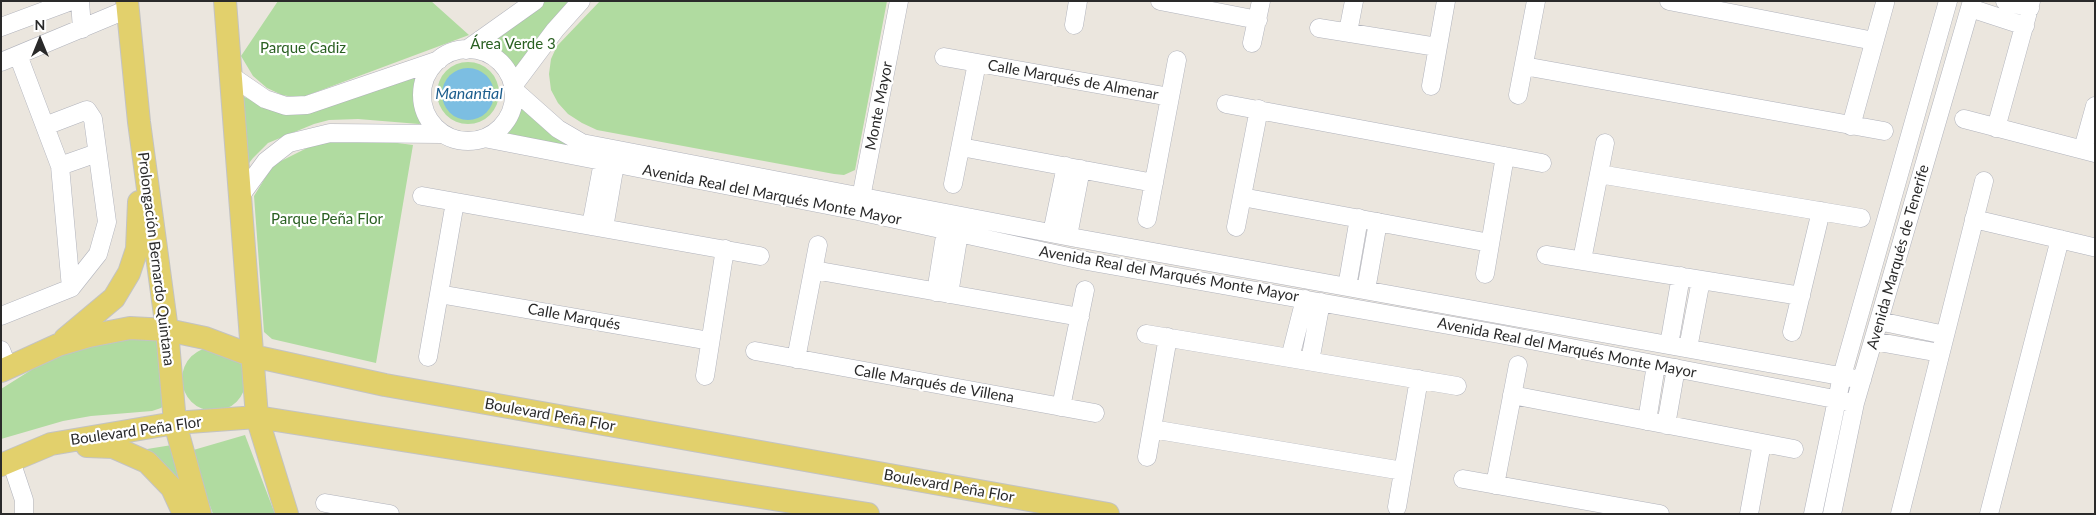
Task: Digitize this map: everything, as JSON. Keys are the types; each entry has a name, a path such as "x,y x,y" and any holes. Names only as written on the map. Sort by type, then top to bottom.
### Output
{"main road":[{"path":"225,1 257,417 287,514"},
{"name":"Prolongación Bernardo Quintana","path":"127,5 139,122 167,330 175,422 200,514"},
{"path":"58,345 114,298 129,273 138,249 139,202 135,137 139,122"},
{"name":"Boulevard Peña Flor","path":"4,363 58,345 130,328 167,330 205,338 253,356 384,385 1026,507 1108,514"},
{"name":"Boulevard Peña Flor","path":"6,463 51,444 175,422 257,417 868,514"},
{"path":"51,444 113,447 148,462 172,488 184,514"}],"street":[{"path":"1,27 71,1"},
{"path":"80,1 82,28"},
{"path":"466,50 535,1"},
{"path":"513,87 555,30 581,1"},
{"name":"Monte Mayor","path":"859,204 899,1"},
{"path":"1074,25 1078,1"},
{"path":"1252,43 1261,1"},
{"path":"1348,32 1354,1"},
{"path":"1431,86 1446,1"},
{"path":"1518,95 1536,1"},
{"path":"1669,1 1710,5 1874,41"},
{"name":"Avenida Marqués de Tenerife","path":"1813,514 1842,376 1948,1"},
{"path":"1996,128 2031,5 2006,1"},
{"path":"1166,2 1258,20"},
{"path":"1851,126 1885,3"},
{"path":"1971,4 2025,26"},
{"name":"Avenida Marqués de Tenerife","path":"1832,514 1854,403 1971,4"},
{"path":"1,62 82,28 127,5"},
{"path":"1318,28 1437,47"},
{"path":"230,75 265,99 286,106 307,106 439,60 452,52 479,51 501,63 509,74 513,87 514,99 511,111 505,123 496,132 484,138 470,141 456,140 442,134 432,124 425,111 422,98 423,83 429,70 439,60"},
{"path":"18,55 60,166 71,288"},
{"path":"944,57 977,63"},
{"path":"1170,97 1178,60"},
{"name":"Calle Marqués de Almenar","path":"953,184 977,63 1170,97 1147,219"},
{"path":"1524,66 1884,131"},
{"name":"Avenida Real del Marqués Monte Mayor","path":"513,87 558,129 582,143 859,204 952,232 1087,261 1499,334 1854,403"},
{"path":"1226,104 1542,163"},
{"path":"1964,119 2089,151 2095,106"},
{"path":"1236,227 1258,109"},
{"path":"1,316 71,288 98,254 107,222 93,119 87,110 45,126"},
{"path":"241,194 266,161 289,143 330,133 442,134"},
{"name":"Avenida Real del Marqués Monte Mayor","path":"484,138 609,163 1060,235 1862,380"},
{"path":"1582,260 1605,143"},
{"path":"960,147 1154,183"},
{"path":"60,166 97,153"},
{"path":"1485,274 1505,156"},
{"path":"597,227 609,163"},
{"path":"1060,235 1073,168"},
{"path":"1599,174 1861,218"},
{"path":"1900,514 1984,181"},
{"path":"422,196 760,256"},
{"path":"1242,196 1490,243"},
{"path":"428,357 455,202"},
{"path":"1792,332 1821,211"},
{"path":"1347,287 1359,218"},
{"path":"1974,219 2093,247"},
{"path":"1366,290 1378,222"},
{"path":"942,293 952,232"},
{"path":"1989,514 2060,239"},
{"path":"796,359 818,245"},
{"path":"704,376 725,249"},
{"path":"1546,255 1801,296"},
{"path":"814,270 1080,317"},
{"path":"1669,345 1681,276"},
{"path":"1688,348 1701,280"},
{"path":"1061,407 1086,290"},
{"name":"Calle Marqués","path":"439,294 710,341"},
{"path":"1290,358 1313,301"},
{"path":"1310,361 1313,301"},
{"path":"1499,334 1504,315"},
{"path":"1879,321 1945,335"},
{"path":"1146,334 1457,386"},
{"path":"1147,457 1168,338"},
{"path":"1873,341 1940,353"},
{"name":"Calle Marqués de Villena","path":"756,351 1095,413"},
{"path":"1495,485 1518,365"},
{"path":"1647,421 1656,365"},
{"path":"1666,424 1676,368"},
{"path":"1397,507 1418,379"},
{"path":"1512,395 1794,449"},
{"path":"1152,429 1403,471"},
{"path":"1749,514 1762,443"},
{"path":"6,463 24,500 24,514"},
{"path":"1463,479 1660,514"},
{"path":"325,503 356,510 390,514"}],"green space":[{"name":"Parque Cadiz","path":"278,1 431,1 469,35 300,98 282,95 267,88 253,76 241,56"},
{"name":"Área Verde 3","path":"541,1 571,1 514,74 504,59 480,46"},
{"path":"600,1 887,1 855,170 844,175 834,174 597,130 568,114 558,103 551,90 549,74 551,59 557,46"},
{"name":"Manantial","path":"462,62 474,62 490,71 497,81 499,93 497,105 490,115 474,124 462,124 451,119 442,110 437,99 437,87 442,76 451,67"},
{"path":"414,75 416,78 415,104 422,123 358,119 329,120 314,124 268,143 246,167 240,95 269,108"},
{"path":"519,101 588,150 498,136 511,120"},
{"name":"Parque Peña Flor","path":"346,139 413,145 376,363 272,339 264,332 254,196 273,165 313,145"},
{"path":"126,337 158,338 165,404 161,408 152,411 91,416 63,421 1,439 1,389 47,360 74,349"},
{"path":"214,347 226,350 237,356 243,367 246,379 243,391 237,402 226,408 214,411 202,408 191,402 185,391 182,379 185,367 191,356 202,350"},
{"path":"245,435 275,514 213,514 190,451"},
{"path":"172,445 192,506 165,464 141,450"}],"water":[{"name":"Manantial","path":"468,68 478,70 486,76 492,84 494,94 492,104 486,112 478,118 468,120 458,118 450,112 444,104 442,94 444,84 450,76 458,70"}]}
